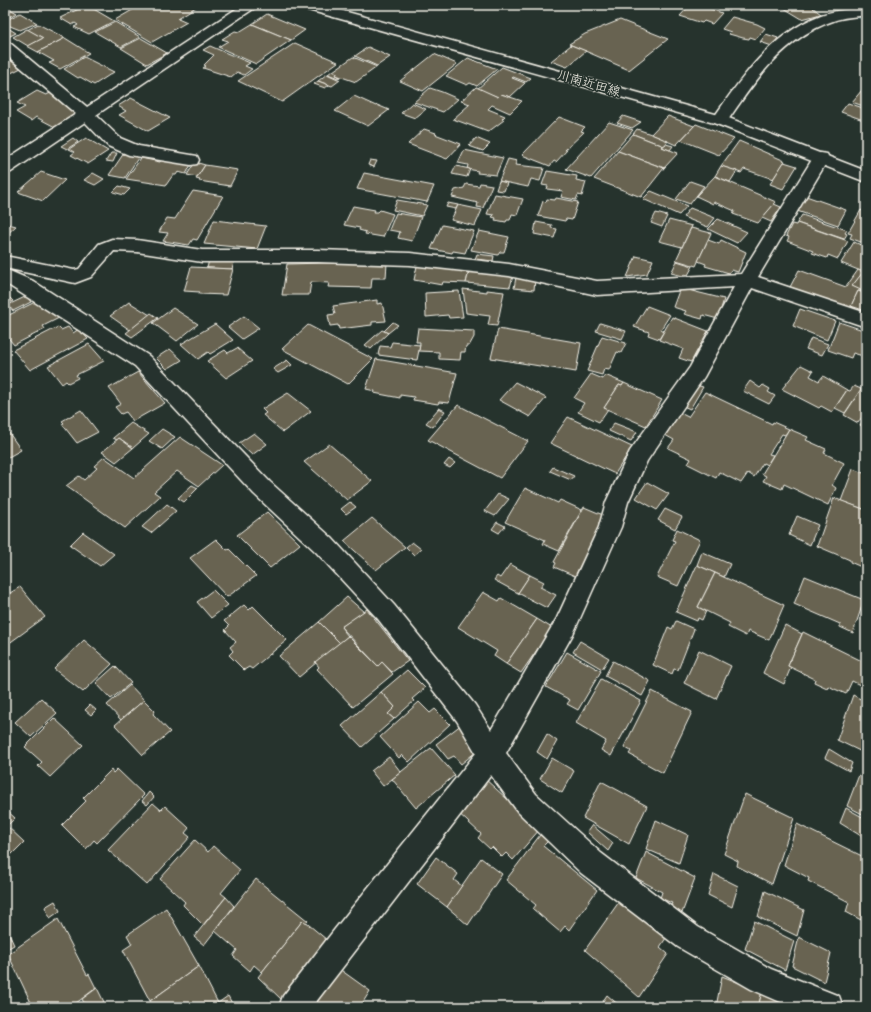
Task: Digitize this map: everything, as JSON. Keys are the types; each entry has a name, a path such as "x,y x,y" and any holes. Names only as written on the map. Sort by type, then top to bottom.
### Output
{"street":[{"path":"5,168 252,5"},
{"name":"川南近田線","path":"306,5 720,120 821,158 866,177"},
{"path":"720,120 752,74 783,42 804,28 826,19 853,11 866,28"},
{"path":"5,46 86,114 114,142 135,151 192,160"},
{"path":"294,1007 345,939 491,754 565,626 610,528 617,502 638,457 697,372 747,280 821,158"},
{"path":"5,262 75,277 85,273 105,248 112,245 137,246 202,256 318,256 410,259 509,270 597,288 747,280 866,320"},
{"path":"5,276 38,293 142,361 262,488 324,545 386,612 466,713 491,754 527,803 591,863 688,937 761,979 828,1007"}],"building":[{"path":"87,5 114,21 89,34 74,27 78,25 75,23 72,25 60,18"},
{"path":"141,5 199,5 178,18 187,22 152,42 115,20"},
{"path":"690,5 700,5 722,13 712,24 704,21 702,23 680,16"},
{"path":"779,5 816,5 817,6 813,8 821,14 802,19"},
{"path":"5,6 17,13 5,19"},
{"path":"20,13 37,23 20,30 5,24 5,21"},
{"path":"267,14 305,30 291,40 252,24"},
{"path":"732,17 757,24 765,28 756,39 750,37 749,39 743,38 729,34 731,32 722,29"},
{"path":"620,20 668,39 629,70 569,44 585,34"},
{"path":"115,22 140,37 121,47 95,32"},
{"path":"38,24 65,38 38,52 27,46 43,38 27,30"},
{"path":"252,24 291,40 256,64 218,47 228,41 222,39 235,31 239,32"},
{"path":"8,28 16,33 6,38 5,30"},
{"path":"27,29 43,38 28,46 13,37"},
{"path":"766,34 778,38 772,46 760,42"},
{"path":"65,38 89,53 60,69 49,63 54,61 38,52"},
{"path":"141,38 167,53 147,64 121,48"},
{"path":"295,43 338,62 282,102 238,81"},
{"path":"571,45 586,51 567,67 551,61"},
{"path":"210,46 250,63 245,66 252,69 244,75 237,72 231,77 203,68 214,55 203,50"},
{"path":"368,47 390,57 377,66 355,56"},
{"path":"434,54 457,64 423,91 400,81"},
{"path":"84,57 114,72 94,85 80,77 78,78 64,69"},
{"path":"353,57 377,67 356,82 336,75 337,73 333,71"},
{"path":"7,58 21,68 5,76 5,59"},
{"path":"468,58 497,69 477,86 470,83 467,85 446,76"},
{"path":"502,67 531,78 526,82 513,77 512,78 525,83 510,97 501,94 498,97 477,89"},
{"path":"332,71 337,73 336,75 340,77 338,78 328,74"},
{"path":"327,74 340,80 332,86 318,81"},
{"path":"318,81 329,85 325,88 314,84"},
{"path":"476,87 498,97 501,94 522,101 510,113 492,105 488,109 505,116 502,119 504,120 488,132 453,119 470,104 461,101"},
{"path":"430,88 458,99 443,112 414,102"},
{"path":"60,89 85,111 57,128 36,117 31,121 16,112 25,107 17,103 37,91 46,95"},
{"path":"862,90 866,92 866,107 852,102"},
{"path":"354,96 389,110 368,126 335,111"},
{"path":"131,98 170,118 148,131 119,115 126,111 118,106"},
{"path":"412,103 426,109 415,118 401,113"},
{"path":"848,103 866,109 866,121 841,112"},
{"path":"623,116 641,122 632,128 617,123"},
{"path":"668,116 694,126 676,145 651,134"},
{"path":"559,117 585,127 581,131 584,132 565,150 567,150 556,162 554,161 550,166 522,155"},
{"path":"609,122 633,130 591,178 566,169"},
{"path":"696,124 734,139 719,155 681,140"},
{"path":"424,129 461,144 447,159 408,144"},
{"path":"637,129 668,141 664,146 633,134"},
{"path":"633,134 678,153 664,168 618,151"},
{"path":"73,138 78,142 67,149 61,146"},
{"path":"86,138 108,151 88,164 71,155 75,152 69,149"},
{"path":"476,138 490,144 483,151 469,146"},
{"path":"739,141 785,161 773,179 744,169 741,173 721,166"},
{"path":"666,144 673,146 670,150 662,147"},
{"path":"464,150 503,158 496,175 477,173 478,171 467,169 468,165 458,163"},
{"path":"618,151 664,168 641,197 594,179"},
{"path":"111,153 117,153 113,162 106,161"},
{"path":"124,153 140,155 125,178 109,175"},
{"path":"141,158 160,162 162,158 192,163 186,174 178,172 176,175 173,175 166,185 126,179"},
{"path":"508,159 517,161 515,165 544,168 540,181 531,179 528,187 499,181"},
{"path":"370,160 377,161 374,167 368,165"},
{"path":"195,162 205,165 197,177 187,175"},
{"path":"784,162 797,166 783,189 770,184"},
{"path":"205,165 238,170 230,186 199,181 200,180 196,179"},
{"path":"456,166 470,169 467,177 452,174"},
{"path":"721,166 737,171 730,182 715,176"},
{"path":"547,171 577,176 576,180 586,182 582,196 578,195 576,200 561,197 563,191 547,189 548,186 542,185"},
{"path":"41,172 65,180 43,201 18,192"},
{"path":"93,173 104,179 95,185 84,180"},
{"path":"364,173 434,186 427,202 357,189"},
{"path":"715,176 776,202 758,223 733,214 735,211 714,202 713,204 696,196"},
{"path":"499,181 507,183 504,191 496,190"},
{"path":"690,181 704,186 690,204 676,199"},
{"path":"480,183 492,185 483,208 477,207 478,203 452,197 455,190 464,188 466,184 479,186"},
{"path":"119,186 130,189 124,195 113,192"},
{"path":"193,191 223,196 197,240 193,239 189,245 163,241 168,233 159,232 167,218 175,219"},
{"path":"651,191 687,206 679,215 643,199"},
{"path":"495,194 523,199 517,215 512,214 510,220 507,220 506,222 495,220 496,218 492,217 494,215 487,214"},
{"path":"806,196 846,210 838,225 797,211"},
{"path":"556,198 578,202 572,220 566,219 565,221 538,216 543,201 546,202 547,199 555,200"},
{"path":"397,200 427,205 422,216 393,210"},
{"path":"448,203 458,205 456,209 446,207"},
{"path":"774,204 781,207 771,222 762,218"},
{"path":"458,205 482,210 475,226 451,220"},
{"path":"353,206 375,210 374,212 378,212 380,210 393,214 383,237 365,234 366,232 359,230 360,228 344,225"},
{"path":"690,208 715,218 708,227 683,217"},
{"path":"861,210 866,212 866,244 850,238 852,234 848,233"},
{"path":"396,213 421,217 412,241 398,238 400,232 389,230"},
{"path":"656,213 667,216 662,227 651,223"},
{"path":"802,215 847,230 845,233 847,234 844,239 797,223"},
{"path":"718,219 747,232 737,243 708,229"},
{"path":"214,220 266,226 257,249 204,244"},
{"path":"669,220 692,226 682,247 659,241"},
{"path":"536,222 552,225 551,228 557,229 554,238 534,234"},
{"path":"5,223 16,226 5,236"},
{"path":"797,223 848,241 838,259 828,255 827,258 812,253 813,251 787,241 789,237 786,236 792,224 796,225"},
{"path":"442,225 474,231 465,253 453,251 452,253 431,249"},
{"path":"691,228 711,233 696,266 676,260"},
{"path":"479,231 509,237 504,252 500,252 498,255 471,250"},
{"path":"708,240 719,244 721,240 746,252 738,272 731,270 729,273 705,266 706,264 698,261"},
{"path":"854,242 866,247 866,267 863,272 841,263"},
{"path":"477,254 494,256 493,261 475,259"},
{"path":"636,256 653,260 647,274 627,277"},
{"path":"209,260 232,261 234,263 232,269 207,268"},
{"path":"677,261 693,266 688,275 684,274 683,276 671,273"},
{"path":"387,263 386,278 372,278 371,288 328,287 329,283 311,282 309,295 282,295 287,264"},
{"path":"417,266 469,271 466,283 443,282 442,285 414,280"},
{"path":"191,267 233,269 226,295 199,294 200,292 184,291"},
{"path":"866,267 866,294 852,286"},
{"path":"799,270 846,287 858,270 863,272 852,286 863,291 858,291 851,306 855,308 854,310 790,287"},
{"path":"469,271 513,276 510,287 466,283"},
{"path":"516,277 535,279 534,290 514,288"},
{"path":"680,288 724,299 718,319 703,315 702,319 684,314 686,311 673,307"},
{"path":"463,289 487,292 487,290 504,292 497,326 488,325 490,316 466,313"},
{"path":"459,291 463,317 449,318 448,315 426,317 425,293"},
{"path":"858,291 866,294 866,311 851,306"},
{"path":"5,293 13,301 5,305"},
{"path":"27,296 31,302 13,311 8,305"},
{"path":"377,300 377,304 382,303 386,321 372,322 372,325 339,329 338,325 330,326 328,315 335,314 333,306"},
{"path":"35,302 59,318 43,326 45,329 14,345 5,334 5,317"},
{"path":"129,302 150,315 130,330 110,316"},
{"path":"647,306 670,315 661,329 664,331 659,339 648,335 649,332 634,327"},
{"path":"173,308 198,324 177,341 153,323"},
{"path":"800,309 835,321 827,340 793,326"},
{"path":"151,313 158,318 132,337 126,333"},
{"path":"244,316 259,328 242,339 228,327"},
{"path":"672,317 708,331 691,362 679,358 683,349 659,340"},
{"path":"393,322 398,325 388,333 384,331"},
{"path":"839,322 866,331 866,357 853,353 851,358 828,350"},
{"path":"600,323 626,331 622,339 596,331"},
{"path":"215,324 233,340 210,354 208,352 198,359 181,344"},
{"path":"308,325 373,359 348,384 282,349"},
{"path":"58,327 61,330 68,327 73,333 79,329 88,339 30,370 13,350"},
{"path":"418,328 474,331 474,337 469,346 466,346 465,352 461,352 460,360 439,359 439,352 419,351 420,342 416,342"},
{"path":"498,329 581,343 576,372 491,358"},
{"path":"382,330 388,333 371,349 365,345"},
{"path":"602,336 626,343 621,353 617,352 609,370 604,369 602,375 587,371"},
{"path":"811,338 828,344 822,355 806,349"},
{"path":"392,342 420,345 417,360 378,355 380,346 390,347"},
{"path":"89,344 104,361 76,375 78,378 68,383 66,381 62,384 48,366"},
{"path":"237,348 252,361 226,378 207,361 225,350 228,353"},
{"path":"170,349 182,360 167,369 156,358"},
{"path":"376,359 457,373 449,403 439,402 438,404 413,400 414,397 400,395 400,398 374,393 375,391 366,389"},
{"path":"287,360 292,365 278,373 273,369"},
{"path":"801,365 813,371 810,376 819,381 823,376 847,390 832,412 821,406 819,408 782,389"},
{"path":"138,372 165,403 133,421 126,412 121,414 115,407 121,404 109,388"},
{"path":"591,374 603,379 605,375 624,383 622,386 619,385 604,408 608,409 599,422 578,412 584,403 574,398"},
{"path":"750,381 760,388 763,385 770,389 768,392 775,396 769,404 743,391"},
{"path":"515,382 546,398 530,417 499,400"},
{"path":"624,383 662,400 646,426 604,408 619,385 622,386"},
{"path":"696,385 703,387 690,409 683,406"},
{"path":"864,385 866,386 866,411 858,423 844,415"},
{"path":"854,386 861,389 845,413 835,408 847,390 850,391"},
{"path":"705,392 772,424 773,422 789,429 785,435 782,434 769,454 773,455 767,465 763,463 754,477 748,473 741,483 719,472 716,478 688,464 691,459 668,448 674,440 665,435 680,413 688,417"},
{"path":"288,393 311,411 283,432 263,415 266,413 262,409"},
{"path":"458,405 528,441 500,478 428,440"},
{"path":"439,408 445,411 433,427 426,423"},
{"path":"81,410 98,432 77,443 62,424 64,423 62,421"},
{"path":"866,416 866,428 860,425"},
{"path":"568,417 632,447 615,474 550,443"},
{"path":"131,423 149,434 133,448 119,438 117,440 113,438"},
{"path":"614,423 637,432 631,441 609,431"},
{"path":"162,429 175,437 162,449 149,441"},
{"path":"789,429 808,437 806,440 826,449 824,453 844,463 832,485 836,488 828,505 784,484 782,489 763,481 766,476 762,474"},
{"path":"9,433 21,450 5,459 5,435"},
{"path":"254,433 267,444 252,455 239,443"},
{"path":"180,437 222,465 199,486 177,471 154,492 160,496 125,528 66,486 79,476 84,480 97,468 94,466 104,457 134,478"},
{"path":"119,438 133,448 116,462 102,452"},
{"path":"329,444 372,481 347,500 304,462"},
{"path":"449,459 455,463 450,468 444,465"},
{"path":"553,467 574,476 571,480 550,471"},
{"path":"853,469 866,474 866,510 841,501"},
{"path":"647,482 669,494 657,510 636,498"},
{"path":"192,485 198,488 184,502 178,498"},
{"path":"525,488 558,503 560,500 582,510 559,551 543,544 545,540 505,522"},
{"path":"498,494 509,499 495,516 485,511"},
{"path":"834,498 866,510 866,569 850,562 850,560 817,546"},
{"path":"350,502 356,507 346,514 341,509"},
{"path":"167,504 176,511 151,533 142,527"},
{"path":"584,507 603,515 598,524 601,525 575,576 554,567 556,563 554,562"},
{"path":"665,509 682,517 675,529 658,520"},
{"path":"267,512 300,544 270,568 237,535"},
{"path":"797,516 818,525 810,545 789,535"},
{"path":"372,518 405,547 376,570 344,541"},
{"path":"497,522 505,526 499,533 492,529"},
{"path":"677,529 700,540 678,586 657,577 675,541 672,540"},
{"path":"83,532 114,554 100,566 70,545"},
{"path":"216,539 227,550 229,549 256,576 227,597 190,558"},
{"path":"412,542 421,549 414,555 406,547"},
{"path":"702,552 730,564 724,577 697,565"},
{"path":"510,564 530,575 518,593 494,580 497,576 500,578"},
{"path":"697,565 715,573 698,607 706,611 702,620 698,618 697,621 676,612"},
{"path":"715,573 784,605 769,640 748,631 746,636 728,627 730,623 698,607"},
{"path":"530,575 544,582 540,587 556,595 547,608 518,593"},
{"path":"805,576 864,600 853,633 840,627 840,624 794,604"},
{"path":"20,587 45,617 8,644 5,640 5,596"},
{"path":"213,590 228,605 211,618 197,602"},
{"path":"483,592 499,601 501,598 537,619 506,664 494,656 497,651 458,627"},
{"path":"347,597 364,612 341,627 348,636 340,643 319,622"},
{"path":"244,605 249,610 253,606 287,640 252,669 249,667 244,670 229,655 233,651 230,647 236,642 225,630 229,626 224,621"},
{"path":"367,609 408,661 392,672 382,662 378,666 341,627"},
{"path":"537,619 552,628 521,673 506,664"},
{"path":"676,621 694,629 678,670 674,669 672,674 653,665 668,627 672,629"},
{"path":"319,622 340,643 299,677 279,656"},
{"path":"785,625 802,634 788,666 791,667 784,684 763,673"},
{"path":"803,632 866,663 866,676 862,686 852,681 846,694 814,682 815,679 788,666"},
{"path":"348,636 378,666 382,662 393,674 353,707 317,669 319,667 315,662"},
{"path":"84,640 112,664 83,692 54,669"},
{"path":"580,641 609,658 602,669 573,652"},
{"path":"699,650 731,666 716,699 684,683"},
{"path":"567,652 601,671 578,710 567,704 570,700 546,687"},
{"path":"613,661 650,681 642,696 605,676"},
{"path":"115,666 131,683 111,699 96,683"},
{"path":"407,670 425,688 412,699 414,701 394,719 388,714 395,707 381,692"},
{"path":"601,679 641,701 611,756 601,750 606,741 576,723"},
{"path":"130,685 144,700 121,720 107,705"},
{"path":"652,691 692,712 663,773 629,754 631,751 624,747"},
{"path":"381,692 395,707 388,714 394,719 362,747 342,726"},
{"path":"853,695 866,702 866,754 837,740"},
{"path":"41,698 57,713 31,737 15,722"},
{"path":"144,700 155,711 153,714 170,732 143,755 115,725"},
{"path":"419,702 430,713 435,709 450,724 409,762 402,755 399,758 380,737"},
{"path":"90,705 96,710 91,715 85,710"},
{"path":"54,718 83,745 50,777 38,766 42,762 25,747"},
{"path":"462,724 482,747 461,764 454,756 448,759 436,744"},
{"path":"547,734 557,741 547,759 537,752"},
{"path":"431,748 455,775 416,808 392,779"},
{"path":"829,749 852,763 849,771 825,758"},
{"path":"389,757 401,772 383,786 371,771"},
{"path":"552,758 574,771 562,793 540,779"},
{"path":"117,769 144,795 97,843 94,840 86,849 62,825 86,801 83,798 111,770 113,773"},
{"path":"859,775 866,779 866,816 847,806"},
{"path":"484,778 540,829 513,860 506,853 502,857 492,847 490,849 478,838 481,834 455,810"},
{"path":"601,781 647,806 629,844 583,818"},
{"path":"149,792 154,797 147,805 142,801"},
{"path":"745,794 794,818 772,884 737,866 738,861 724,854"},
{"path":"153,803 161,810 165,806 189,828 185,833 190,837 147,885 108,850"},
{"path":"846,808 866,819 866,839 840,823"},
{"path":"5,809 15,818 7,826 24,842 5,861"},
{"path":"656,820 688,835 679,863 646,849"},
{"path":"797,824 866,858 866,900 861,920 846,912 849,902 808,881 809,878 784,865"},
{"path":"592,825 613,843 608,851 587,832"},
{"path":"540,835 548,841 543,846 597,890 569,930 565,926 560,932 533,909 536,905 506,880"},
{"path":"195,840 208,852 213,846 240,870 221,893 226,897 203,925 183,905 185,902 160,879"},
{"path":"646,852 695,878 682,913 670,907 672,903 660,898 662,892 636,878"},
{"path":"436,857 458,874 454,880 462,886 447,907 417,884"},
{"path":"481,858 502,874 468,925 447,907"},
{"path":"714,874 738,886 732,907 708,895"},
{"path":"256,879 308,921 306,923 303,920 262,972 254,965 250,971 233,956 237,950 215,931"},
{"path":"765,891 804,910 797,936 758,917"},
{"path":"226,897 234,906 204,945 194,937"},
{"path":"621,899 666,938 660,947 668,954 639,997 585,950"},
{"path":"55,901 60,911 50,918 45,907"},
{"path":"166,908 199,966 150,1001 123,950 132,944 127,935"},
{"path":"58,919 87,975 89,974 96,988 71,1007 33,1007 8,954"},
{"path":"303,920 327,940 282,1000 258,977"},
{"path":"754,921 794,941 785,970 745,949"},
{"path":"9,934 14,945 5,950 5,936"},
{"path":"799,937 831,953 824,982 792,966"},
{"path":"199,966 218,1003 228,996 234,1007 153,1007 150,1001"},
{"path":"338,968 370,991 360,1007 314,1007"},
{"path":"722,976 762,992 758,1007 716,1007"},
{"path":"97,988 104,1002 98,1007 86,1007 82,999"},
{"path":"762,992 797,1007 758,1007"},
{"path":"607,995 621,1007 599,1007"}],"waterway":[{"path":"860,5 866,11"}]}
